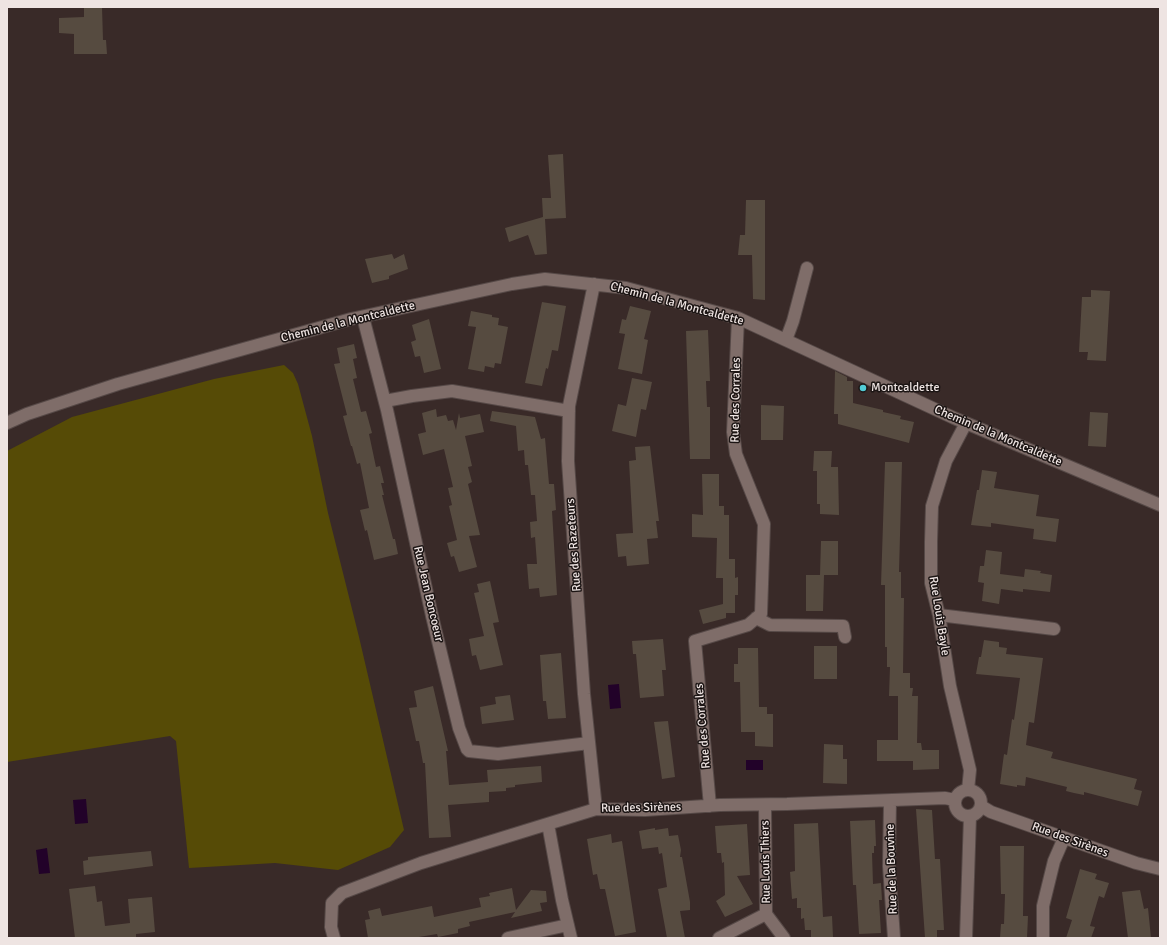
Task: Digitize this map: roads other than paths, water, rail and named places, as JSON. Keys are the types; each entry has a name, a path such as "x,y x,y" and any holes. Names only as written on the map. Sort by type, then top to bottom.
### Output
{"street":[{"path":"786,340 793,321 807,268"},
{"name":"Chemin de la Montcaldette","path":"7,423 27,414 118,384 244,348 363,317 496,287 545,279 626,288 738,318 966,423 1160,505"},
{"name":"Rue des Razeteurs","path":"594,284 584,326 569,411 568,462 589,743 596,809"},
{"name":"Rue Jean Boncoeur","path":"363,317 385,401 432,616 459,728 467,749 469,751 498,754 589,743"},
{"name":"Rue des Corrales","path":"710,806 695,641 748,625 761,614 764,524 736,454 733,432 738,318"},
{"path":"385,401 452,391 569,411"},
{"name":"Rue Louis Bayle","path":"966,423 946,461 932,506 931,583 939,615 950,686 970,770 968,790"},
{"path":"939,615 1054,629"},
{"path":"756,618 770,625 843,626 845,637"},
{"path":"968,790 978,795 981,806 976,813 970,816 962,815 958,812 954,805 959,793 968,790"},
{"name":"Rue des Sirènes","path":"334,938 331,927 332,904 342,893 421,863 596,809 645,810 710,806 945,798 955,800"},
{"name":"Rue de la Bouvine","path":"890,801 889,866 894,938"},
{"name":"Rue Louis Thiers","path":"765,805 766,914 784,938"},
{"name":"Rue des Sirènes","path":"981,806 991,812 1136,864 1160,869"},
{"path":"966,938 970,816"},
{"path":"548,824 571,938"},
{"path":"1043,938 1043,906 1054,861 1064,838"},
{"path":"719,938 766,914"},
{"path":"508,938 568,925"}],"place":[{"name":"Montcaldette","path":"863,388"}]}
